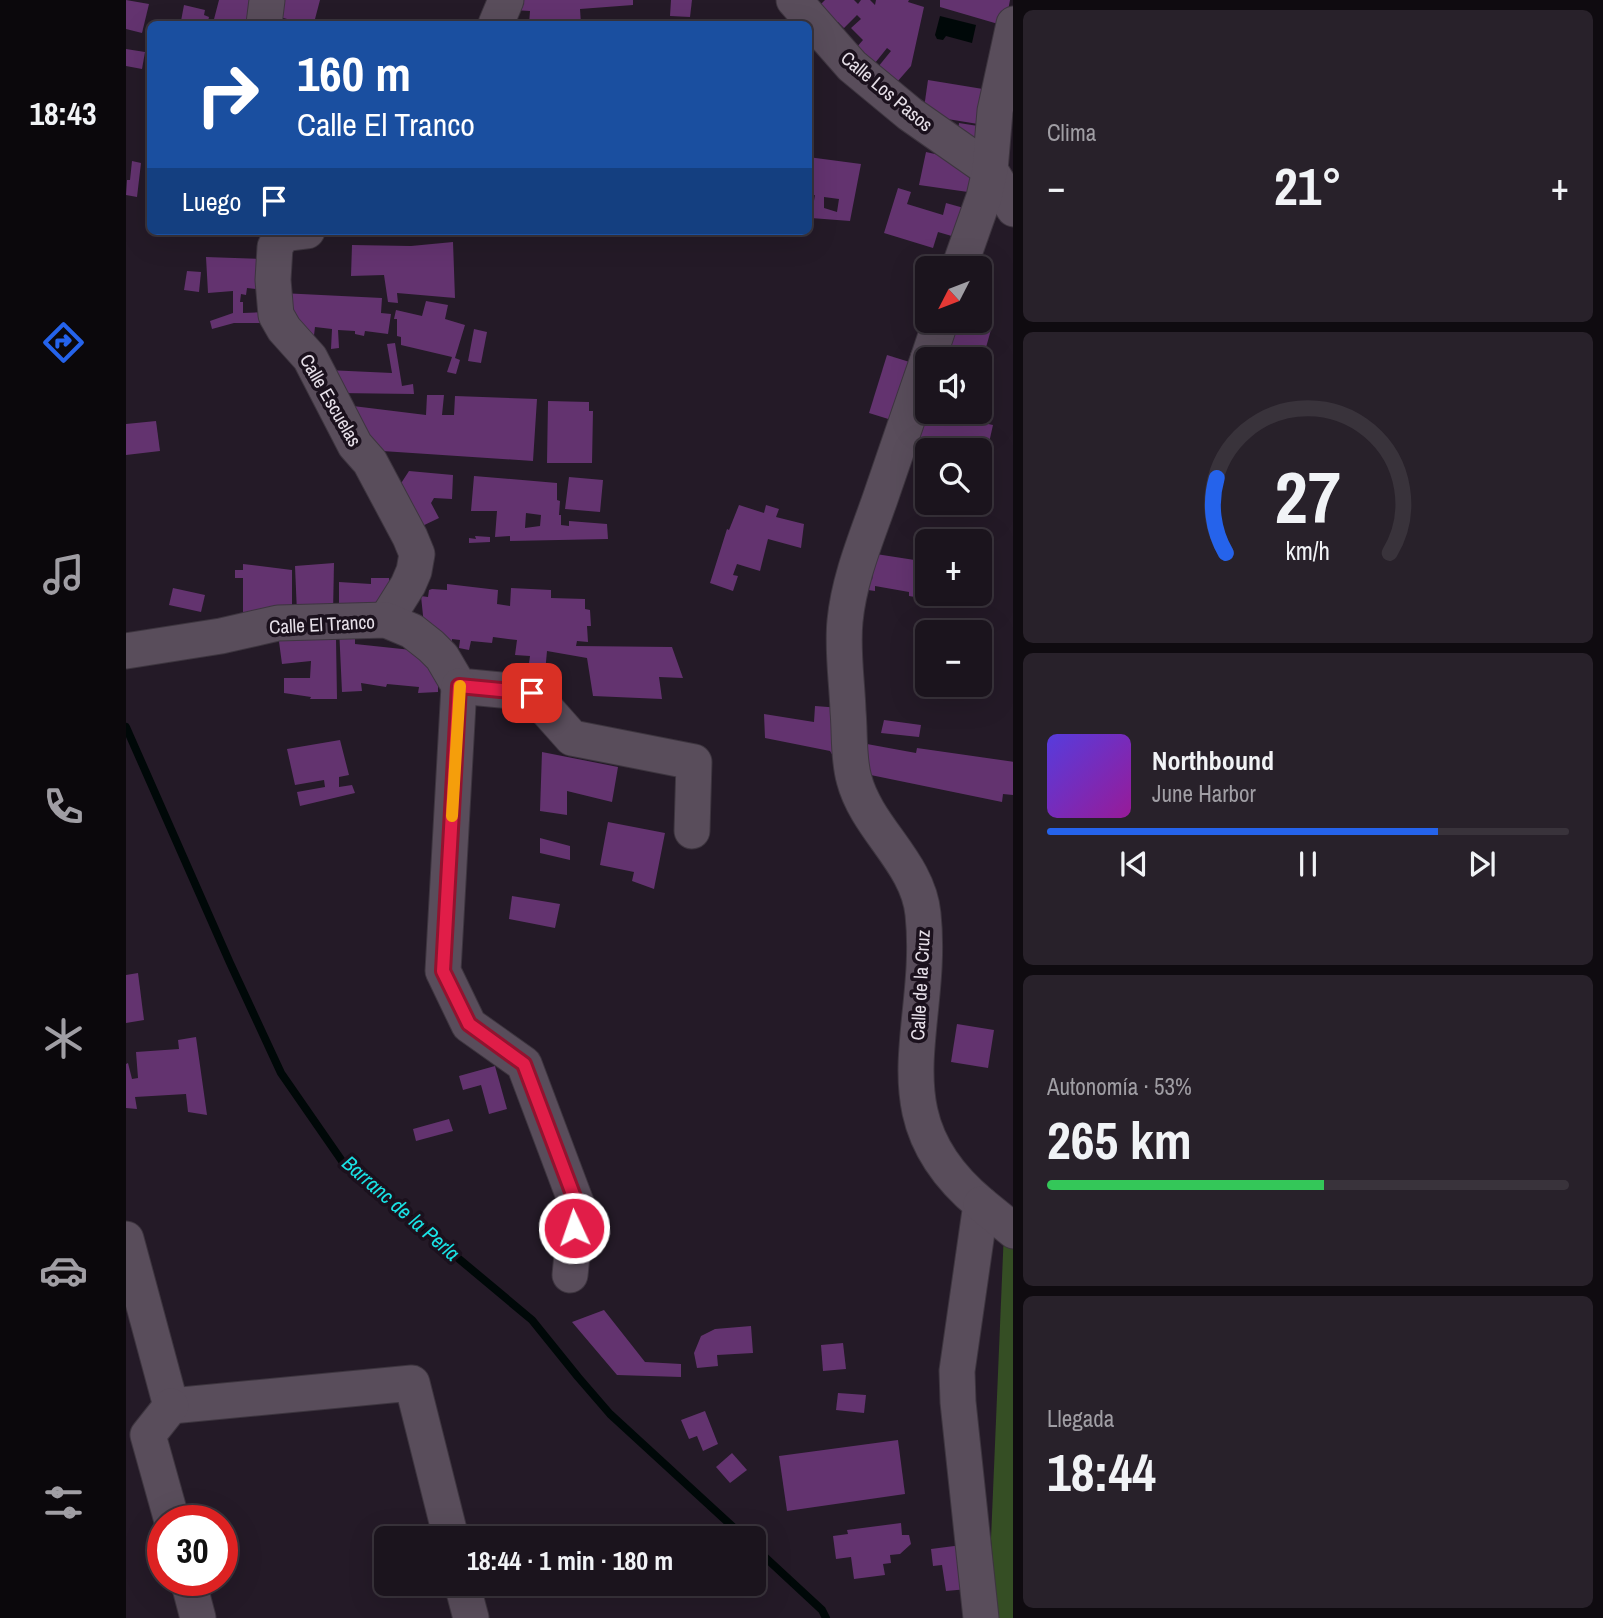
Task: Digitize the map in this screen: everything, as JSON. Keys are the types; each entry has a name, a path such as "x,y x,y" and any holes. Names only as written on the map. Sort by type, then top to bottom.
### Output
{"street":[{"path":"264,21 267,0"},
{"path":"497,21 506,0"},
{"name":"Calle Los Pasos","path":"794,0 852,66 910,114 990,170"},
{"path":"963,256 984,197 990,170 995,111 1013,24"},
{"path":"990,170 1013,209"},
{"name":"Calle Escuelas","path":"282,235 275,247 273,280 276,315 284,329 310,358 355,445 370,462 411,537 417,554 408,585 386,620"},
{"name":"Calle de la Cruz","path":"915,397 848,598 844,624 853,778 870,817 917,888 923,911 925,936 915,1077 922,1120 930,1144 962,1188 1013,1231"},
{"name":"Calle El Tranco","path":"126,651 220,636 278,623 386,620 412,631 431,646 442,657 459,686"},
{"path":"570,1275 577,1205 524,1064 469,1024 443,971 459,686 532,693 572,738 694,762 692,831"},
{"path":"981,1204 957,1371 981,1618"},
{"path":"126,1239 171,1406"},
{"path":"168,1505 148,1434 171,1406 412,1383 448,1526"},
{"path":"192,1596 198,1618"},
{"path":"466,1596 471,1618"}],"green space":[{"path":"1005,1207 1013,1214 1013,1618 998,1618 991,1539"}],"shaded area":[{"path":"940,16 976,25 972,43 946,36 943,40 937,39 935,35"}],"building":[{"path":"126,0 149,4 142,33 126,29"},
{"path":"219,0 252,0 257,21 214,21"},
{"path":"275,0 320,0 315,19 322,21 295,21 272,15"},
{"path":"521,0 633,0 633,5 580,9 581,21 529,21 530,11 513,10"},
{"path":"671,0 692,0 690,17 670,16"},
{"path":"825,0 854,0 858,4 861,0 870,0 875,5 876,0 909,0 908,2 924,7 911,66 897,82 878,67 891,51 887,48 875,63 856,48 863,40 851,28 861,19 857,15 844,28 838,22 834,25 817,8"},
{"path":"940,0 1010,0 1005,26 940,7"},
{"path":"184,5 205,10 204,15 209,17 208,21 181,21"},
{"path":"126,49 145,52 142,69 126,66"},
{"path":"928,80 983,89 978,124 923,115"},
{"path":"959,123 978,126 978,143 957,139"},
{"path":"926,152 957,159 978,175 975,193 919,185"},
{"path":"812,158 861,164 850,221 812,218 815,195 812,196","holes":["824,197 839,199 837,212 824,208"]},
{"path":"132,161 141,163 137,197 126,195"},
{"path":"898,188 911,192 907,204 943,215 946,203 971,210 962,239 938,232 933,248 884,233"},
{"path":"453,242 455,298 397,293 398,303 388,302 384,275 351,276 352,245 411,246"},
{"path":"206,257 261,259 257,289 247,288 246,295 241,294 240,302 243,302 243,313 267,312 271,323 234,323 212,329 210,321 233,313 233,291 208,293"},
{"path":"187,271 201,272 199,292 184,290"},
{"path":"281,293 382,298 381,313 391,314 388,334 365,331 364,336 355,334 355,331 338,330 339,348 331,349 332,329 315,327 313,344"},
{"path":"426,301 448,305 445,319 465,325 455,358 460,360 456,374 447,372 452,357 401,345 401,337 397,336 397,319 394,319 396,310 422,316"},
{"path":"474,329 487,332 481,363 468,361"},
{"path":"947,333 990,333 986,347 942,347"},
{"path":"395,343 402,386 413,384 414,394 338,393 327,370 392,373 387,344"},
{"path":"887,355 915,364 898,422 869,413"},
{"path":"427,395 444,395 442,415 454,415 455,396 537,399 533,461 367,450 353,406 426,415"},
{"path":"548,401 589,402 589,411 593,411 592,463 547,463"},
{"path":"156,421 160,451 126,455 126,424"},
{"path":"923,424 993,425 990,438 918,438"},
{"path":"409,471 453,475 452,499 434,498 431,503 439,518 416,529 396,491"},
{"path":"474,476 557,483 561,525 569,526 569,521 607,524 608,539 510,541 510,536 495,537 497,511 471,511","holes":["526,513 541,515 540,526 525,528"]},
{"path":"569,477 603,480 600,512 565,509"},
{"path":"739,505 764,513 766,505 779,509 776,517 804,524 801,548 768,539 760,571 737,564 733,575 738,576 733,591 710,583 727,529 729,530"},
{"path":"475,536 490,537 490,542 469,543 469,538 476,539"},
{"path":"876,554 915,560 915,597 909,596 909,592 875,586 875,591 861,589 863,579 872,580"},
{"path":"334,563 333,613 297,613 295,566"},
{"path":"243,564 292,570 292,613 243,613 243,578 235,578 235,570 243,570"},
{"path":"371,578 389,578 390,599 339,613 339,582 371,584"},
{"path":"447,584 498,590 497,604 510,606 511,588 551,590 551,598 585,599 585,609 590,610 588,642 577,641 576,646 672,647 683,678 659,677 662,699 593,696 587,658 547,651 544,684 526,685 530,656 515,655 517,640 493,637 492,643 471,641 469,650 459,648 460,640 452,639 452,642 425,635 421,596 428,597 429,590 432,589 447,590"},
{"path":"173,588 205,595 201,612 169,605"},
{"path":"339,628 355,629 355,644 421,651 430,656 428,668 438,669 438,692 418,693 419,687 387,684 386,687 361,683 362,691 342,692"},
{"path":"278,634 336,638 337,699 310,699 311,697 284,693 284,678 310,678 311,661 282,664"},
{"path":"815,706 841,708 833,756 830,751 765,738 764,714 814,722"},
{"path":"884,720 921,725 919,737 881,733"},
{"path":"340,740 349,775 339,777 339,787 352,785 355,793 300,806 297,792 325,787 324,780 295,785 287,749"},
{"path":"856,742 916,753 917,748 1013,762 1013,795 1003,794 1002,802 856,772"},
{"path":"542,752 618,767 612,802 567,791 567,815 540,811"},
{"path":"608,822 665,833 654,889 632,881 634,872 600,865"},
{"path":"540,838 570,846 570,860 540,853"},
{"path":"512,896 560,904 555,928 509,919"},
{"path":"138,973 144,1020 126,1023 126,975"},
{"path":"957,1024 994,1030 988,1068 951,1062"},
{"path":"196,1037 207,1115 188,1112 186,1094 135,1097 137,1109 126,1108 126,1064 128,1063 132,1079 138,1078 136,1052 179,1049 178,1040"},
{"path":"495,1066 507,1109 489,1114 481,1085 463,1090 459,1076"},
{"path":"449,1119 453,1131 416,1141 413,1129"},
{"path":"604,1310 645,1362 681,1364 681,1377 617,1375 572,1322"},
{"path":"751,1326 753,1353 717,1355 718,1366 697,1368 694,1353 701,1336 715,1329"},
{"path":"843,1343 846,1369 823,1371 821,1345"},
{"path":"838,1393 866,1395 864,1413 836,1410"},
{"path":"705,1411 718,1444 703,1451 697,1436 689,1439 681,1420"},
{"path":"898,1440 905,1494 787,1511 779,1456"},
{"path":"732,1453 747,1470 730,1483 716,1467"},
{"path":"901,1523 902,1535 909,1535 911,1544 900,1554 890,1555 891,1563 883,1564 885,1575 854,1579 851,1557 836,1559 833,1536 848,1534 847,1530"},
{"path":"962,1545 968,1589 946,1591 942,1565 933,1566 931,1549"}],"waterway":[{"name":"Barranc de la Perla","path":"126,727 281,1073 342,1161 532,1320 610,1414 732,1526"},
{"name":"Barranc de la Perla","path":"766,1558 822,1610 826,1618"}],"slow traffic":[{"path":"452,816 460,686"}],"route":[{"path":"532,693 459,686 443,971 469,1024 524,1064 577,1205 574,1228"}]}
